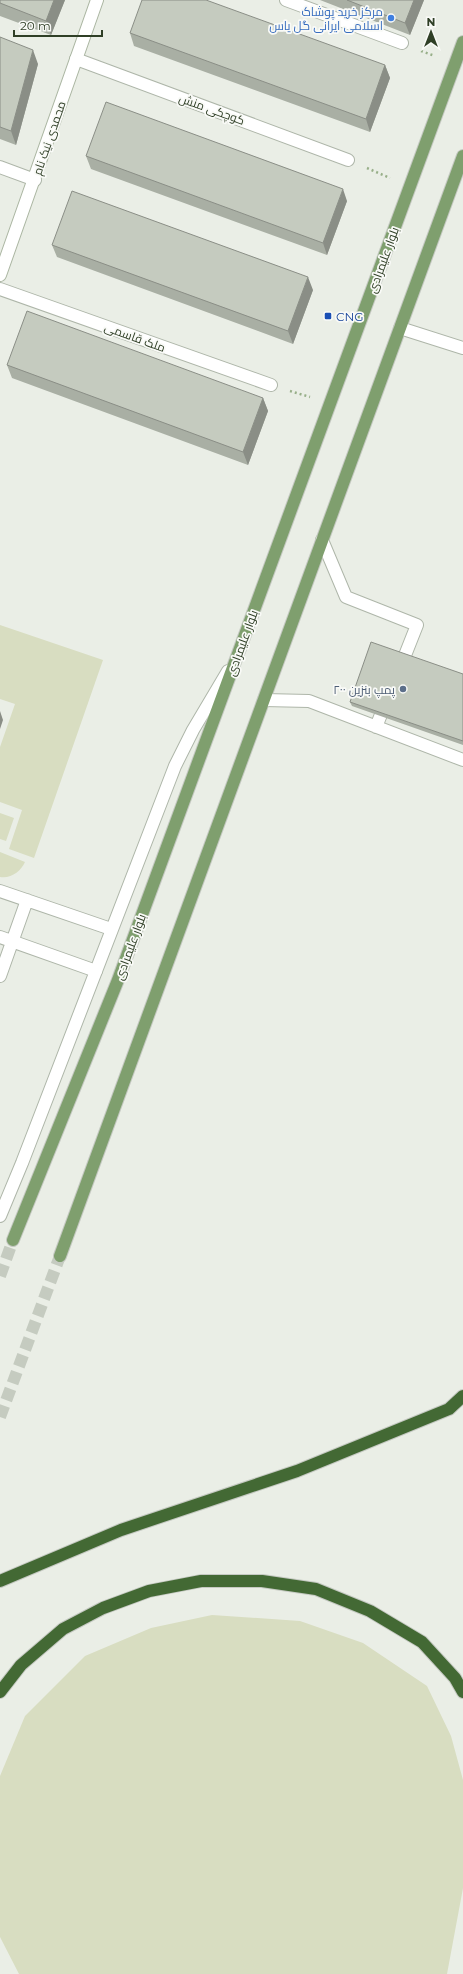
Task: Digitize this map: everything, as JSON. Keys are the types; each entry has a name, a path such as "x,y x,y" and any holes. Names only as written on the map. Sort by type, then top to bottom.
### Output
{"highway":[{"path":"0,1581 121,1530 304,1468 449,1409 463,1396"},
{"path":"0,1692 21,1665 63,1629 103,1608 149,1591 202,1582 262,1582 316,1589 370,1611 422,1642 455,1678 463,1692"}],"main road":[{"name":"بلوار علیمرادی","path":"13,1240 118,980 463,42"},
{"path":"60,1256 463,156"}],"street":[{"name":"محمدی نیک نام","path":"0,276 97,0"},
{"path":"286,0 402,43"},
{"name":"کوچکی منش","path":"76,59 348,160"},
{"path":"0,167 34,180"},
{"name":"ملک قاسمی","path":"0,289 271,385"},
{"path":"400,328 463,348"},
{"path":"322,540 346,597 417,625 397,676"},
{"path":"0,1216 25,1156 111,929 175,766 237,656"},
{"path":"376,727 391,691"},
{"path":"264,700 309,701 463,760"},
{"path":"0,891 111,929"},
{"path":"0,976 27,900"},
{"path":"0,937 96,971"}],"path":[{"path":"402,43 455,64"},
{"path":"348,160 410,187"},
{"path":"271,385 330,403"}],"green space":[{"path":"0,625 103,660 34,858 9,849 22,810 0,802 0,747 15,704 0,699"},
{"path":"0,813 14,818 6,841 0,839"},
{"path":"0,852 25,862 12,876 0,877"},
{"path":"212,1615 300,1621 363,1643 427,1686 451,1736 463,1780 463,1888 447,1974 19,1974 0,1937 0,1776 25,1716 85,1656 151,1628"}],"building":[{"path":"0,0 54,0 46,21 0,3"},
{"path":"142,0 206,0 385,65 366,119 130,33"},
{"path":"347,0 414,0 405,23"},
{"path":"0,37 33,50 11,131 0,127"},
{"path":"106,102 343,189 323,243 86,156"},
{"path":"72,191 308,277 288,331 52,245"},
{"path":"27,311 263,398 243,452 7,365"},
{"path":"371,642 463,674 463,741 350,702"}],"tunnel":[{"path":"0,1276 13,1240"},
{"path":"0,1417 60,1256"}],"place":[{"name":"مرکز خرید پوشاک اسلامی ایرانی گل یاس","path":"391,18"},
{"name":"CNG","path":"328,316"},
{"name":"پمپ بنزین ۲۰۰","path":"403,689"}]}
